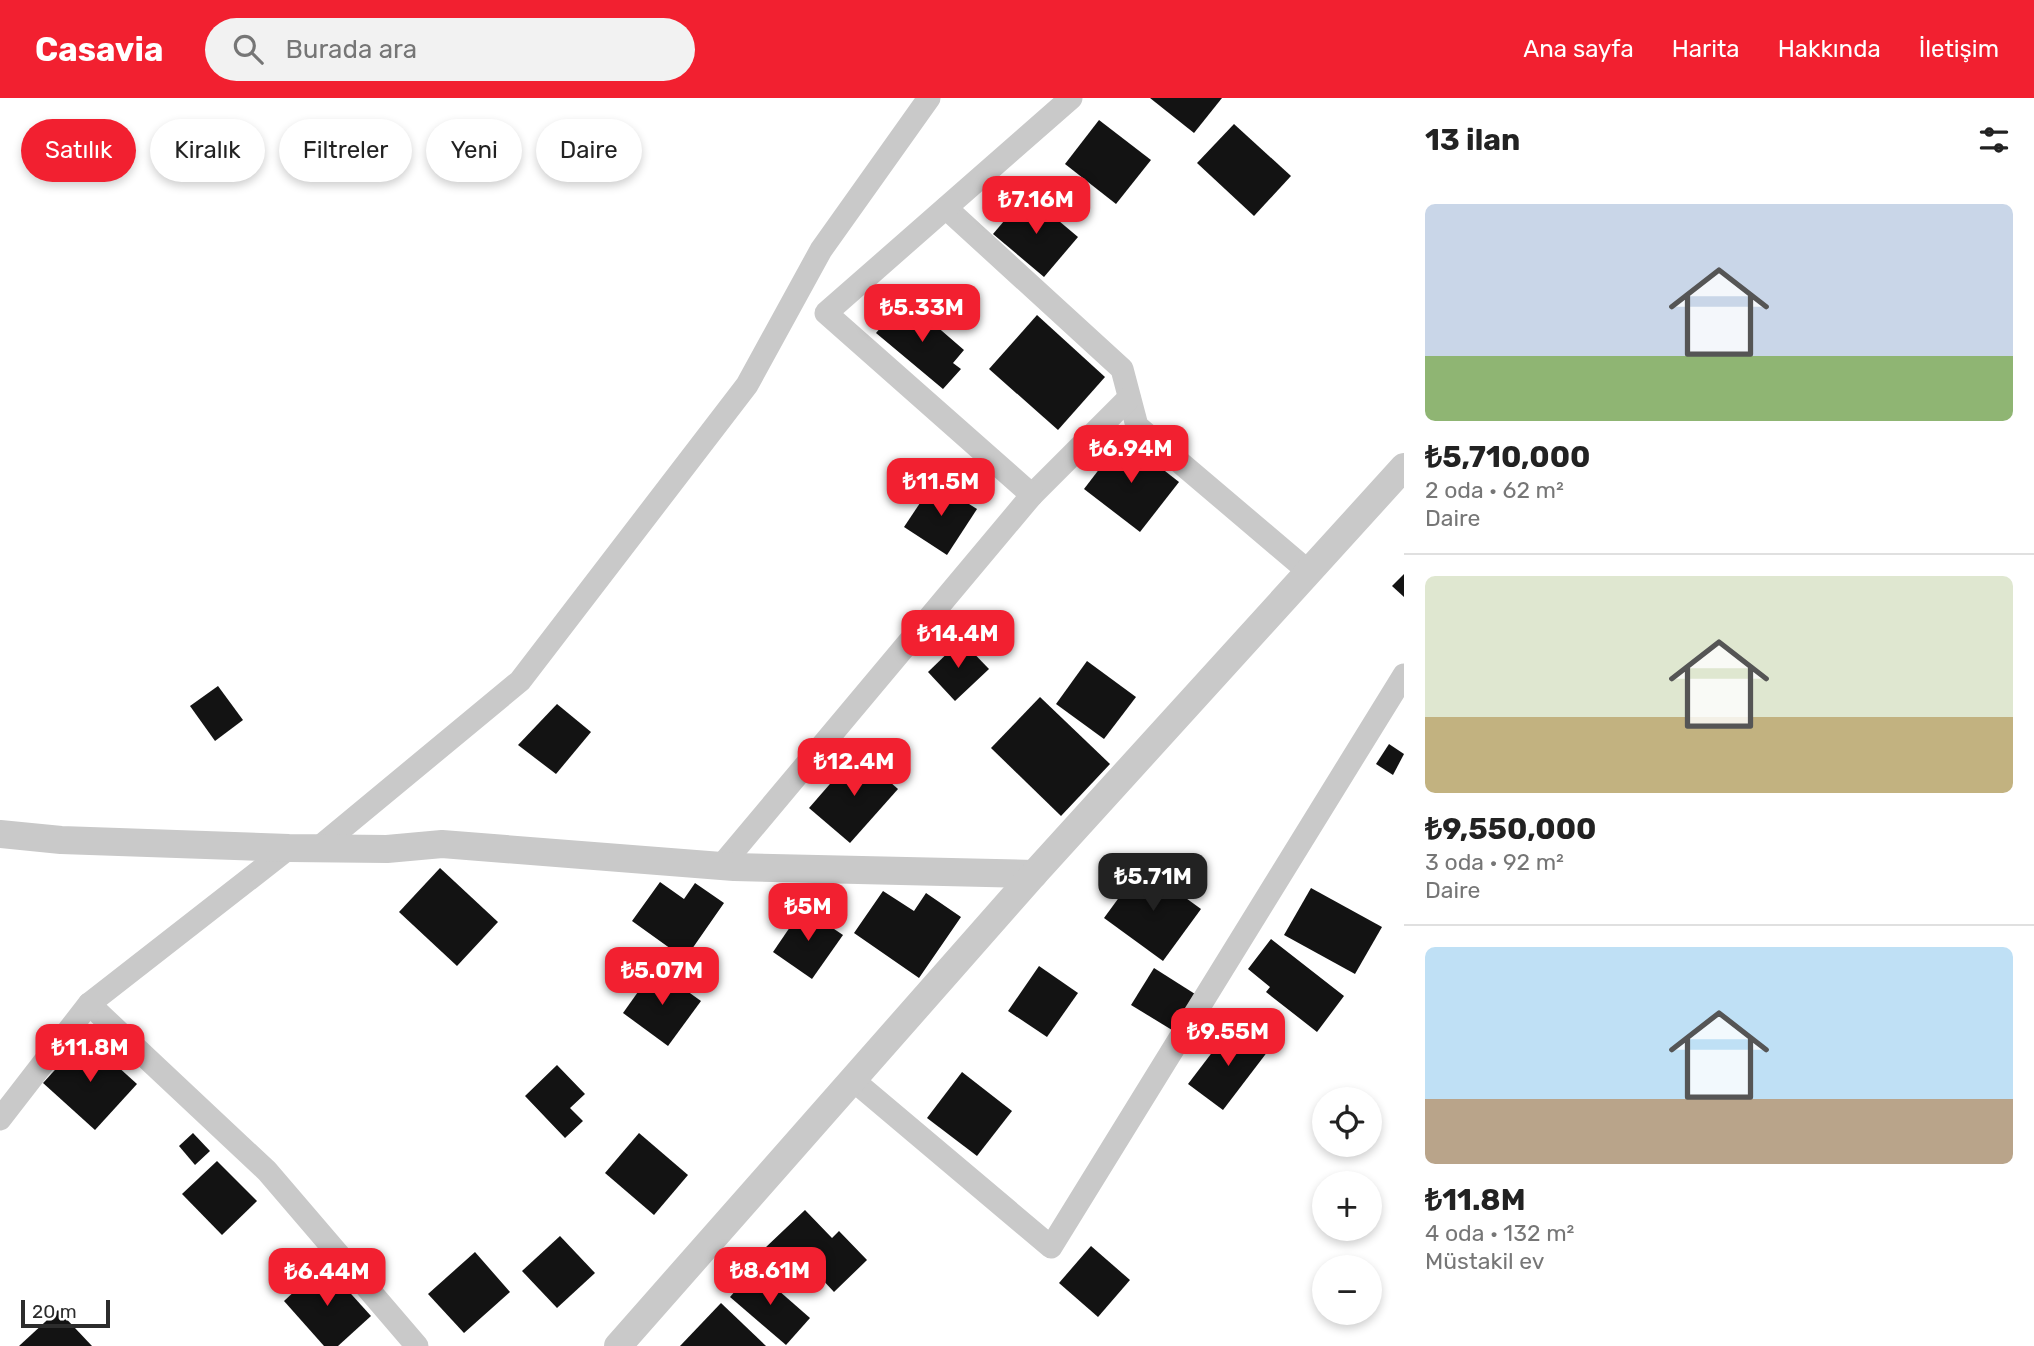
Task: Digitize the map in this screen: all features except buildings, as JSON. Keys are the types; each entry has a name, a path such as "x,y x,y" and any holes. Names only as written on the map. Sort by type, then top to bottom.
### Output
{"street":[{"path":"317,849 520,681 747,385 821,250 929,98"},
{"path":"1032,495 826,313 1071,98"},
{"path":"946,208 1122,369 1137,426 1309,572"},
{"path":"722,866 1032,495 1129,398"},
{"path":"618,1346 1034,874 1404,467"},
{"path":"853,1080 1051,1247 1404,675"},
{"path":"0,834 61,840 317,849 387,849 442,844 722,866 1034,874"},
{"path":"0,1119 89,1004 289,848"},
{"path":"89,1004 267,1171 417,1346"}]}
